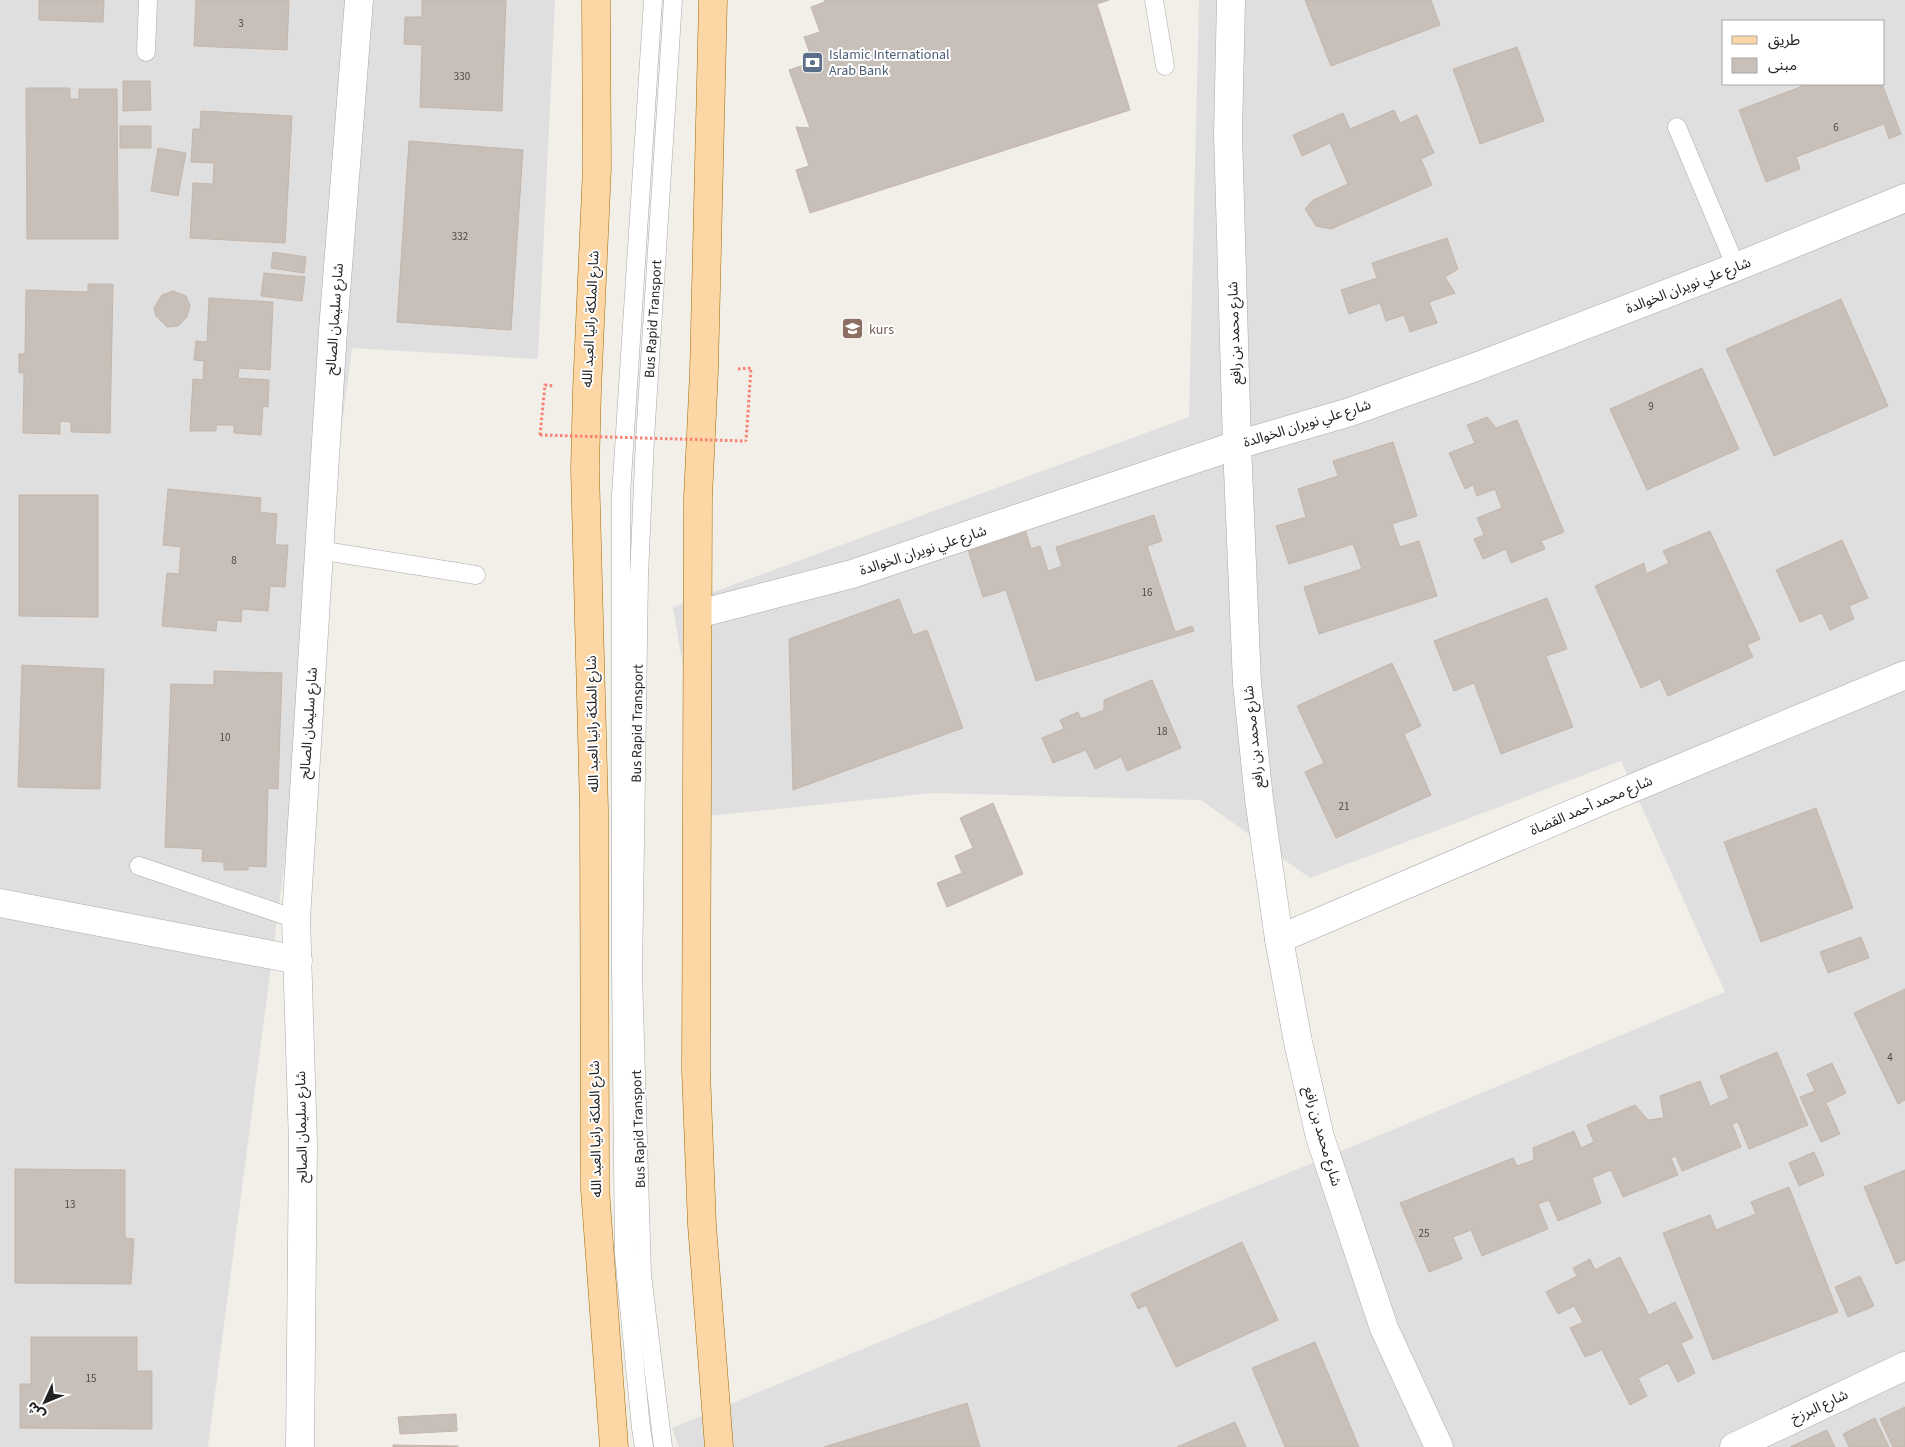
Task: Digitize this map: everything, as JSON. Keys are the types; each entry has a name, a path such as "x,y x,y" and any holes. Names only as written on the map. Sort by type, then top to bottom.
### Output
{"main road":[{"name":"شارع الملكة رانيا العبد الله","path":"596,0 598,168 585,469 594,808 595,1189 614,1447"},
{"path":"713,0 704,370 698,497 696,1071 702,1225 719,1447"}],"street":[{"name":"شارع سليمان الصالح","path":"300,1447 303,1144 296,919 318,550 359,0"},
{"name":"شارع محمد بن رافع","path":"1231,0 1228,134 1237,445 1247,683 1258,799 1279,939 1298,1042 1320,1137 1384,1328 1439,1447"},
{"name":"شارع علي نويران الخوالدة","path":"698,614 852,574 1237,445 1359,408 1481,365 1736,267 1905,198"},
{"name":"شارع محمد أحمد القضاة","path":"1279,939 1613,796 1905,675"},
{"path":"0,903 298,960"},
{"name":"شارع البرزخ","path":"1734,1447 1905,1366"}],"lane":[{"path":"146,52 148,0"},
{"name":"Bus Rapid Transport","path":"644,1447 624,1255 621,972 621,525 625,437 654,0"},
{"name":"Bus Rapid Transport","path":"663,1447 642,1274 633,974 639,576 645,438 673,0"},
{"path":"1154,0 1165,66"},
{"path":"1677,127 1736,267"},
{"path":"318,550 476,575"},
{"path":"139,866 296,919"}],"path":[{"path":"545,385 540,435 746,441 751,368"}],"shaded area":[{"path":"0,0 555,0 538,359 352,348 208,1447 0,1447"},
{"path":"1199,0 1905,0 1905,1447 679,1447 672,1428 1725,992 1621,761 1310,878 1201,800 933,793 708,816 673,607 1189,417"}],"building":[{"path":"39,0 104,0 103,22 39,20"},
{"path":"196,0 289,0 287,50 194,46"},
{"path":"422,0 506,0 502,111 420,107 422,45 404,44 405,17 422,17"},
{"path":"824,0 1109,0 1097,4 1130,110 810,213 796,170 809,166 796,127 810,128 789,70 813,62 804,37 820,32 811,7 825,2"},
{"path":"1305,0 1431,0 1440,25 1331,66"},
{"path":"1517,47 1544,121 1480,144 1453,69"},
{"path":"123,81 150,81 151,110 123,111"},
{"path":"1805,85 1882,85 1901,134 1889,139 1884,124 1796,157 1800,169 1766,182 1739,110"},
{"path":"26,88 70,88 70,99 79,99 79,89 117,89 118,239 27,239"},
{"path":"1394,110 1400,123 1417,115 1434,153 1421,159 1432,185 1331,229 1316,226 1305,209 1313,200 1348,184 1330,143 1302,156 1293,135 1343,113 1350,129"},
{"path":"201,111 292,116 285,243 190,238 193,183 213,184 214,163 191,162 193,129 200,129"},
{"path":"120,126 151,126 151,148 120,148"},
{"path":"409,141 523,150 511,330 397,322"},
{"path":"158,148 186,153 178,196 151,191"},
{"path":"1447,238 1458,269 1445,277 1455,293 1429,302 1437,323 1410,332 1404,315 1386,321 1380,303 1349,314 1341,290 1377,278 1372,263"},
{"path":"273,252 306,257 304,273 271,268"},
{"path":"264,273 305,277 302,301 261,296"},
{"path":"88,284 113,284 110,433 71,432 71,422 60,421 60,434 23,433 24,373 19,373 19,354 25,354 26,290 88,292"},
{"path":"173,291 186,296 190,306 187,317 178,326 167,327 156,316 154,308 162,295"},
{"path":"209,298 273,302 270,370 239,368 238,378 269,380 268,407 263,406 261,435 234,433 234,425 216,425 216,431 190,431 193,379 203,380 204,361 194,360 196,341 207,342"},
{"path":"1841,299 1888,406 1774,456 1726,349"},
{"path":"1702,368 1739,449 1647,490 1610,409"},
{"path":"1487,417 1496,428 1517,420 1564,532 1541,541 1545,549 1511,563 1506,549 1483,559 1474,539 1484,535 1477,518 1502,508 1495,489 1477,496 1473,485 1465,489 1449,453 1475,443 1467,425"},
{"path":"1393,442 1417,516 1392,524 1400,547 1419,541 1437,596 1319,634 1304,587 1362,569 1353,544 1289,564 1276,526 1306,517 1298,489 1338,476 1333,461"},
{"path":"168,489 261,498 260,512 277,514 275,545 288,545 285,587 270,586 268,611 242,609 241,622 217,620 216,631 162,626 167,573 179,574 181,547 163,545"},
{"path":"19,495 98,495 98,617 19,616"},
{"path":"1154,515 1162,541 1147,546 1175,632 1192,626 1194,631 1036,681 1006,590 983,597 967,547 1025,529 1031,549 1040,546 1048,571 1062,566 1056,547"},
{"path":"1710,531 1760,639 1747,645 1753,657 1668,696 1660,679 1641,688 1595,586 1644,563 1646,574 1669,563 1663,551"},
{"path":"1842,540 1868,598 1849,606 1854,619 1830,630 1822,613 1800,622 1776,570"},
{"path":"1547,598 1567,649 1546,656 1573,727 1501,754 1474,683 1454,691 1434,641"},
{"path":"899,599 913,635 927,630 963,728 793,790 789,639"},
{"path":"1392,663 1421,726 1404,734 1431,795 1336,838 1305,772 1324,763 1297,706"},
{"path":"22,665 104,669 100,789 18,787"},
{"path":"214,671 282,673 278,789 268,788 266,867 248,866 248,870 224,870 224,862 202,861 203,849 165,847 171,684 214,685"},
{"path":"1152,680 1181,748 1127,771 1121,757 1095,769 1086,750 1053,763 1042,738 1064,729 1060,720 1078,712 1081,719 1104,710 1104,700"},
{"path":"993,803 1023,874 947,907 937,883 962,873 955,856 973,848 960,818"},
{"path":"1816,808 1853,908 1761,942 1724,842"},
{"path":"1861,937 1869,958 1828,973 1820,952"},
{"path":"1905,989 1905,1100 1898,1104 1854,1013"},
{"path":"1777,1052 1808,1125 1749,1149 1738,1122 1732,1124 1741,1147 1682,1171 1676,1156 1671,1158 1678,1175 1623,1197 1611,1170 1592,1178 1601,1203 1558,1221 1549,1200 1538,1204 1548,1229 1482,1256 1471,1230 1453,1237 1462,1259 1429,1272 1400,1203 1513,1158 1517,1166 1534,1160 1533,1148 1574,1131 1581,1148 1594,1142 1587,1125 1635,1105 1648,1120 1664,1118 1660,1096 1700,1081 1710,1106 1729,1098 1720,1076"},
{"path":"1832,1063 1846,1093 1826,1103 1840,1134 1821,1142 1800,1097 1815,1091 1807,1074"},
{"path":"1814,1152 1824,1175 1799,1186 1789,1163"},
{"path":"15,1169 125,1170 125,1238 134,1239 131,1284 15,1283"},
{"path":"1905,1170 1905,1260 1896,1264 1864,1187"},
{"path":"1789,1187 1838,1312 1713,1360 1663,1233 1710,1215 1716,1230 1756,1214 1751,1202"},
{"path":"1242,1242 1278,1320 1176,1367 1146,1305 1138,1309 1131,1294"},
{"path":"1620,1257 1649,1315 1675,1302 1693,1338 1681,1343 1695,1373 1678,1382 1668,1363 1638,1378 1647,1396 1630,1405 1602,1350 1585,1357 1570,1328 1583,1322 1574,1306 1558,1314 1546,1292 1577,1276 1573,1268 1590,1259 1595,1270"},
{"path":"1860,1276 1874,1306 1848,1317 1835,1287"},
{"path":"31,1337 137,1337 137,1371 152,1371 152,1429 20,1428 20,1384 31,1384"},
{"path":"1315,1342 1359,1447 1285,1447 1252,1368"},
{"path":"967,1403 980,1447 824,1447"},
{"path":"1905,1407 1905,1447 1893,1447 1880,1419"},
{"path":"456,1414 457,1431 400,1434 398,1417"},
{"path":"1875,1418 1889,1447 1849,1447 1843,1434"},
{"path":"1235,1422 1246,1447 1177,1447"},
{"path":"1827,1430 1835,1447 1790,1447"},
{"path":"393,1445 458,1446 458,1447 393,1447"}],"place":[{"name":"Islamic International Arab Bank","path":"813,62"},
{"name":"kurs","path":"853,329"}]}
